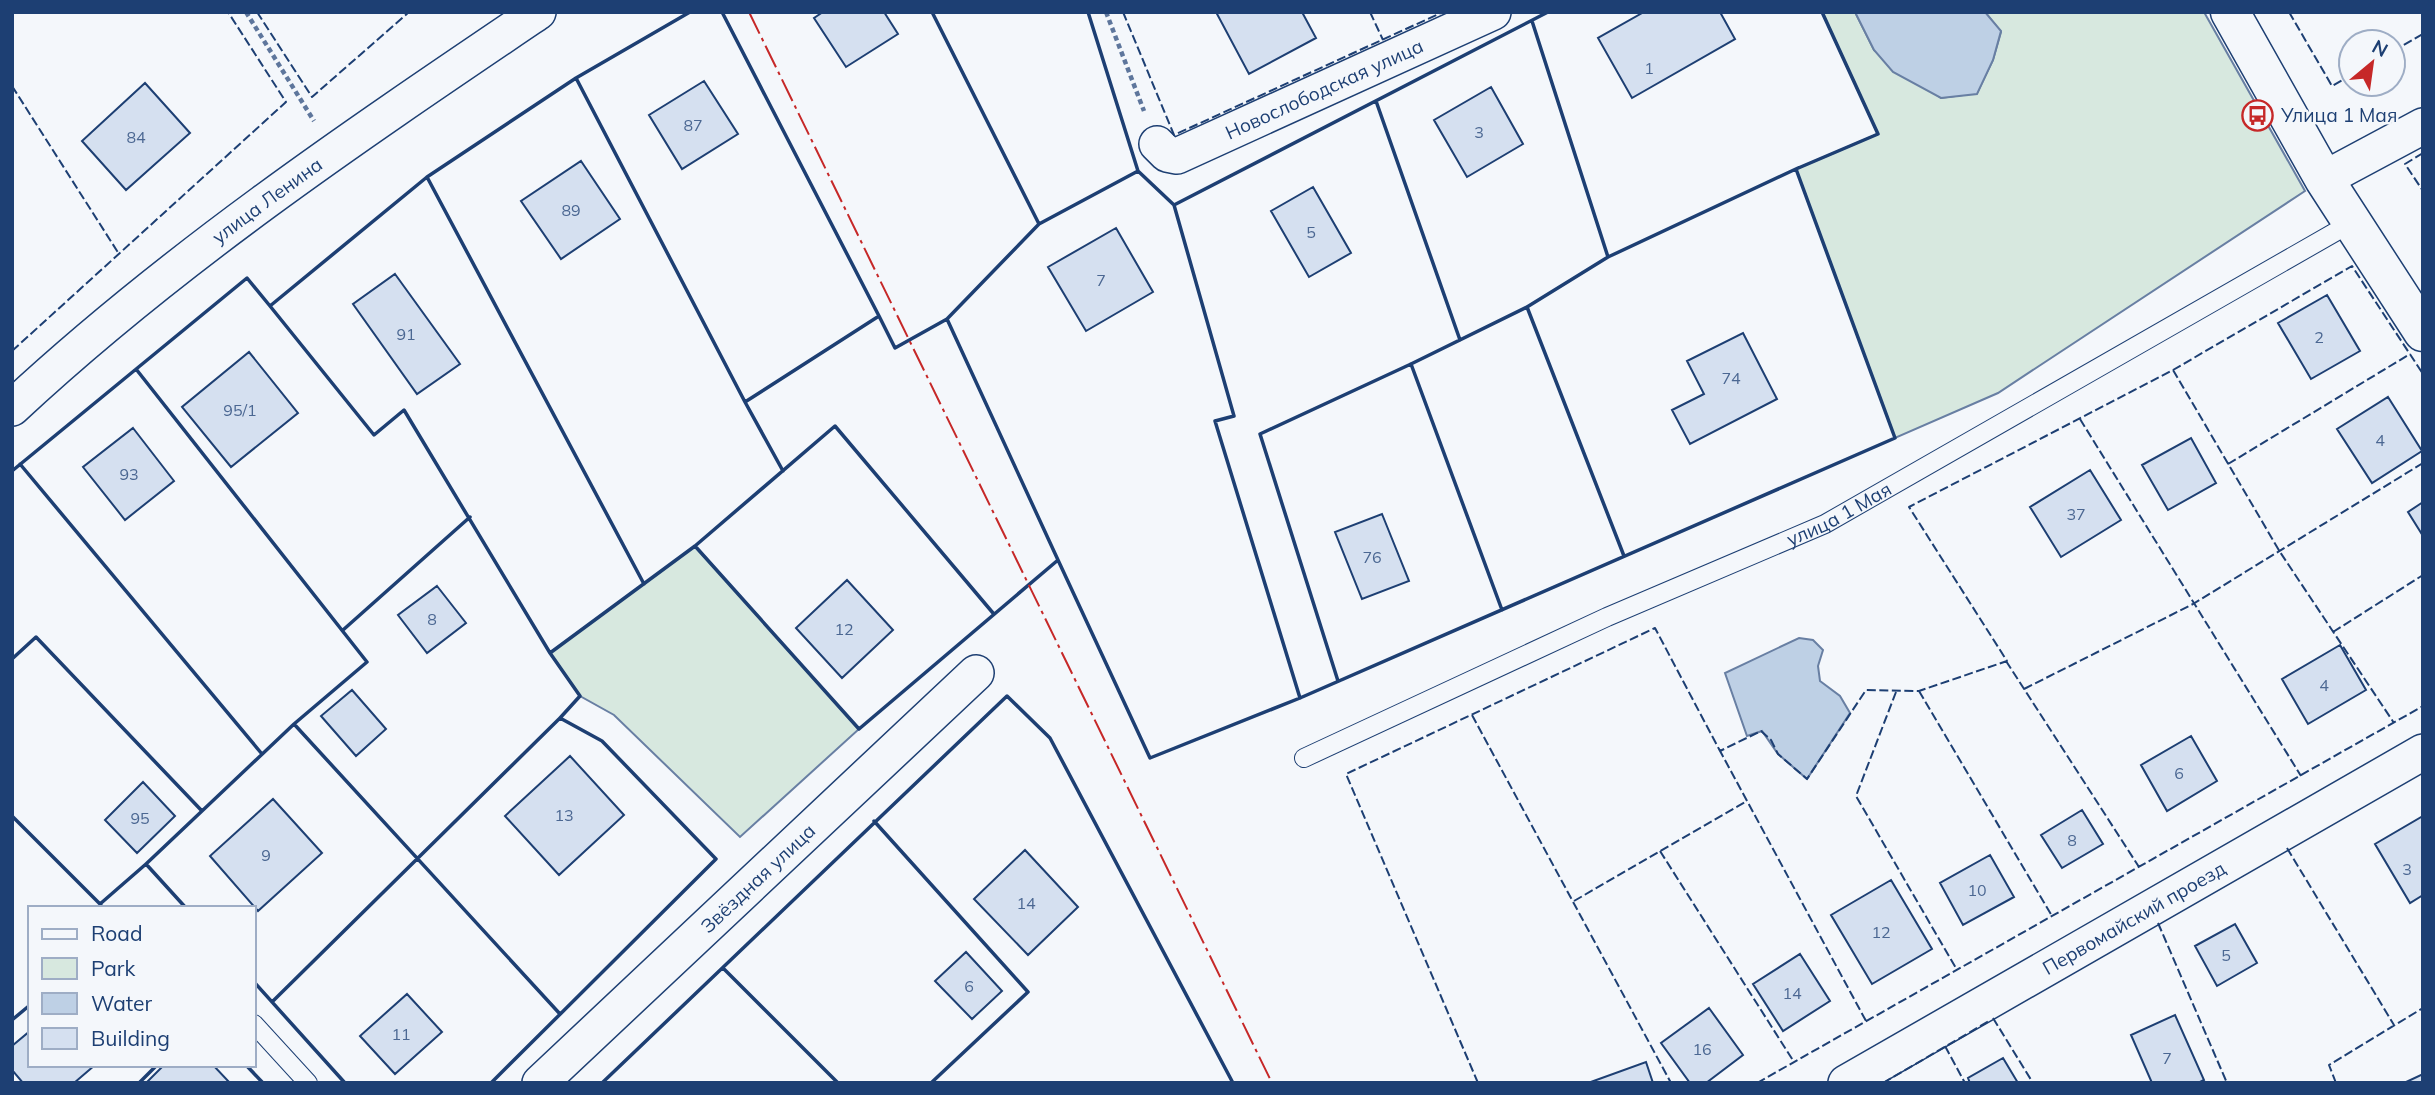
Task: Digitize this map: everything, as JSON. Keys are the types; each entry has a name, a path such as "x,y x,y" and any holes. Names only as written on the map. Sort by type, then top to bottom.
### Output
{"street":[{"name":"улица Ленина","path":"12,408 172,271 334,152 538,12"},
{"name":"Новослободская улица","path":"1157,144 1167,154 1177,156 1493,12"},
{"path":"2230,12 2324,179 2423,332"},
{"path":"2324,179 2423,126"},
{"name":"Звёздная улица","path":"540,1083 976,674"},
{"name":"Первомайский проезд","path":"1846,1083 2423,752"}],"lane":[{"name":"улица 1 Мая","path":"1304,758 1607,617 1825,524 2351,223"},
{"path":"256,1026 308,1083"}],"path":[{"path":"246,12 334,152"},
{"path":"1106,12 1157,144"}],"green space":[{"path":"1822,12 1855,12 1874,50 1941,98 1977,93 1993,60 2001,32 1985,12 2204,12 2305,191 1998,393 1895,438 1796,169 1878,134"},
{"path":"695,546 859,729 740,837 614,715 580,696 550,653"}],"water":[{"path":"1855,12 1985,12 2001,31 1993,60 1977,94 1941,98 1893,72 1874,50"},
{"path":"1799,638 1813,640 1823,650 1818,666 1820,681 1840,696 1850,713 1807,779 1778,754 1762,731 1747,736 1725,673"}],"building":[{"path":"823,12 884,12 898,34 846,67 814,18"},
{"path":"1216,12 1302,12 1316,38 1249,74"},
{"path":"1644,12 1720,12 1735,39 1632,98 1598,38"},
{"path":"704,81 738,134 682,169 649,115"},
{"path":"145,83 190,133 126,190 82,141"},
{"path":"1491,87 1523,144 1467,177 1434,120"},
{"path":"581,161 620,219 561,259 521,201"},
{"path":"1313,187 1351,253 1309,277 1271,211"},
{"path":"1116,228 1153,292 1086,331 1048,267"},
{"path":"395,274 460,364 417,394 353,304"},
{"path":"2327,295 2360,351 2311,379 2278,323"},
{"path":"1743,333 1777,399 1690,444 1672,410 1704,394 1687,361"},
{"path":"249,352 298,413 231,467 182,407"},
{"path":"2388,397 2422,451 2372,483 2337,429"},
{"path":"133,428 174,481 125,520 83,467"},
{"path":"2191,438 2216,483 2168,510 2142,465"},
{"path":"2090,470 2121,520 2061,557 2030,507"},
{"path":"2423,502 2423,536 2408,512"},
{"path":"1382,514 1409,581 1362,599 1335,532"},
{"path":"847,580 893,630 842,678 796,628"},
{"path":"437,586 466,623 427,653 398,615"},
{"path":"2340,645 2366,690 2308,724 2282,679"},
{"path":"352,690 386,729 356,756 321,716"},
{"path":"2191,736 2217,781 2167,811 2141,765"},
{"path":"570,756 624,815 559,875 505,816"},
{"path":"143,782 175,816 137,853 105,820"},
{"path":"273,799 322,853 258,911 210,856"},
{"path":"2082,810 2103,844 2062,868 2041,835"},
{"path":"2423,816 2423,895 2410,903 2375,844"},
{"path":"1025,850 1078,907 1028,955 974,899"},
{"path":"1990,855 2014,897 1963,925 1940,883"},
{"path":"1891,880 1932,949 1872,984 1831,915"},
{"path":"2235,924 2257,963 2217,986 2195,946"},
{"path":"966,952 1002,991 972,1019 935,981"},
{"path":"1800,954 1830,1001 1783,1031 1753,984"},
{"path":"407,994 442,1032 395,1074 360,1036"},
{"path":"1709,1008 1743,1055 1706,1083 1690,1083 1661,1043"},
{"path":"2175,1015 2204,1080 2198,1083 2152,1083 2131,1035"},
{"path":"28,1033 28,1067 93,1067 74,1083 23,1083 12,1070 12,1046"},
{"path":"2003,1058 2018,1083 1970,1083 1968,1078"},
{"path":"1646,1062 1653,1083 1588,1083"},
{"path":"162,1067 215,1067 230,1083 146,1083"},
{"path":"2423,1074 2423,1083 2404,1083"}],"fence":[{"path":"12,351 286,102 228,12"},
{"path":"257,12 312,97 409,12"},
{"path":"1123,12 1174,135 1443,12"},
{"path":"1370,12 1383,40"},
{"path":"2289,12 2332,86 2337,83"},
{"path":"2407,43 2423,34"},
{"path":"12,86 119,254"},
{"path":"2423,153 2405,164 2423,191"},
{"path":"1478,1083 1346,774 1655,628 1720,751 1761,731 1771,740 1778,754 1807,779 1866,690 1919,691 2007,661 1909,507 2173,370 2352,266 2423,374"},
{"path":"2228,464 2410,354"},
{"path":"2173,370 2280,552 2394,723"},
{"path":"2080,419 2301,776"},
{"path":"2024,689 2193,604 2423,463"},
{"path":"2333,632 2423,575"},
{"path":"2006,661 2139,867"},
{"path":"1919,691 2052,916"},
{"path":"1896,692 1856,796 1957,970"},
{"path":"1757,1083 2423,706"},
{"path":"1472,715 1671,1083"},
{"path":"1719,749 1866,1021"},
{"path":"1574,901 1747,801"},
{"path":"2287,848 2394,1025"},
{"path":"1660,851 1794,1062"},
{"path":"2158,923 2227,1083"},
{"path":"2336,1083 2329,1065 2423,1008"},
{"path":"1993,1018 2033,1083"},
{"path":"1883,1083 1989,1021"},
{"path":"1945,1046 1965,1083"}],"wall":[{"path":"12,471 247,278 270,306 427,177 576,78 690,12"},
{"path":"722,12 879,316"},
{"path":"932,12 1039,224"},
{"path":"1088,12 1138,171 1174,205 1548,12"},
{"path":"491,1083 716,859 602,741 560,718 580,696 550,653 695,546 859,729 1058,560 1150,758 1300,698 1895,438 1796,169 1878,134 1822,12"},
{"path":"1532,21 1608,257"},
{"path":"576,78 745,402"},
{"path":"1376,101 1460,340"},
{"path":"1338,681 1260,434 1527,307 1608,257 1798,168"},
{"path":"1058,560 947,319 1039,224 1138,171"},
{"path":"427,177 644,584"},
{"path":"1174,205 1234,416 1215,421 1300,698"},
{"path":"270,306 374,435 404,410 550,653"},
{"path":"1527,307 1624,556"},
{"path":"783,471 745,402 879,316 895,348 947,319"},
{"path":"1411,364 1502,610"},
{"path":"136,369 367,662 294,724 146,864"},
{"path":"695,546 835,426 993,613"},
{"path":"20,464 262,754"},
{"path":"343,630 470,517"},
{"path":"12,659 36,637 202,811"},
{"path":"602,1083 1007,696 1050,738 1233,1083"},
{"path":"272,1002 560,718"},
{"path":"294,724 560,1014"},
{"path":"12,816 100,904"},
{"path":"874,821 1028,992 931,1083"},
{"path":"102,906 100,904 146,864 184,906"},
{"path":"723,968 838,1083"},
{"path":"256,984 345,1083"},
{"path":"12,1020 28,1007"},
{"path":"139,1083 155,1067"},
{"path":"248,1067 263,1083"}],"power":[{"path":"749,12 1272,1083"}],"place":[{"name":"Улица 1 Мая","path":"2258,115"}]}
